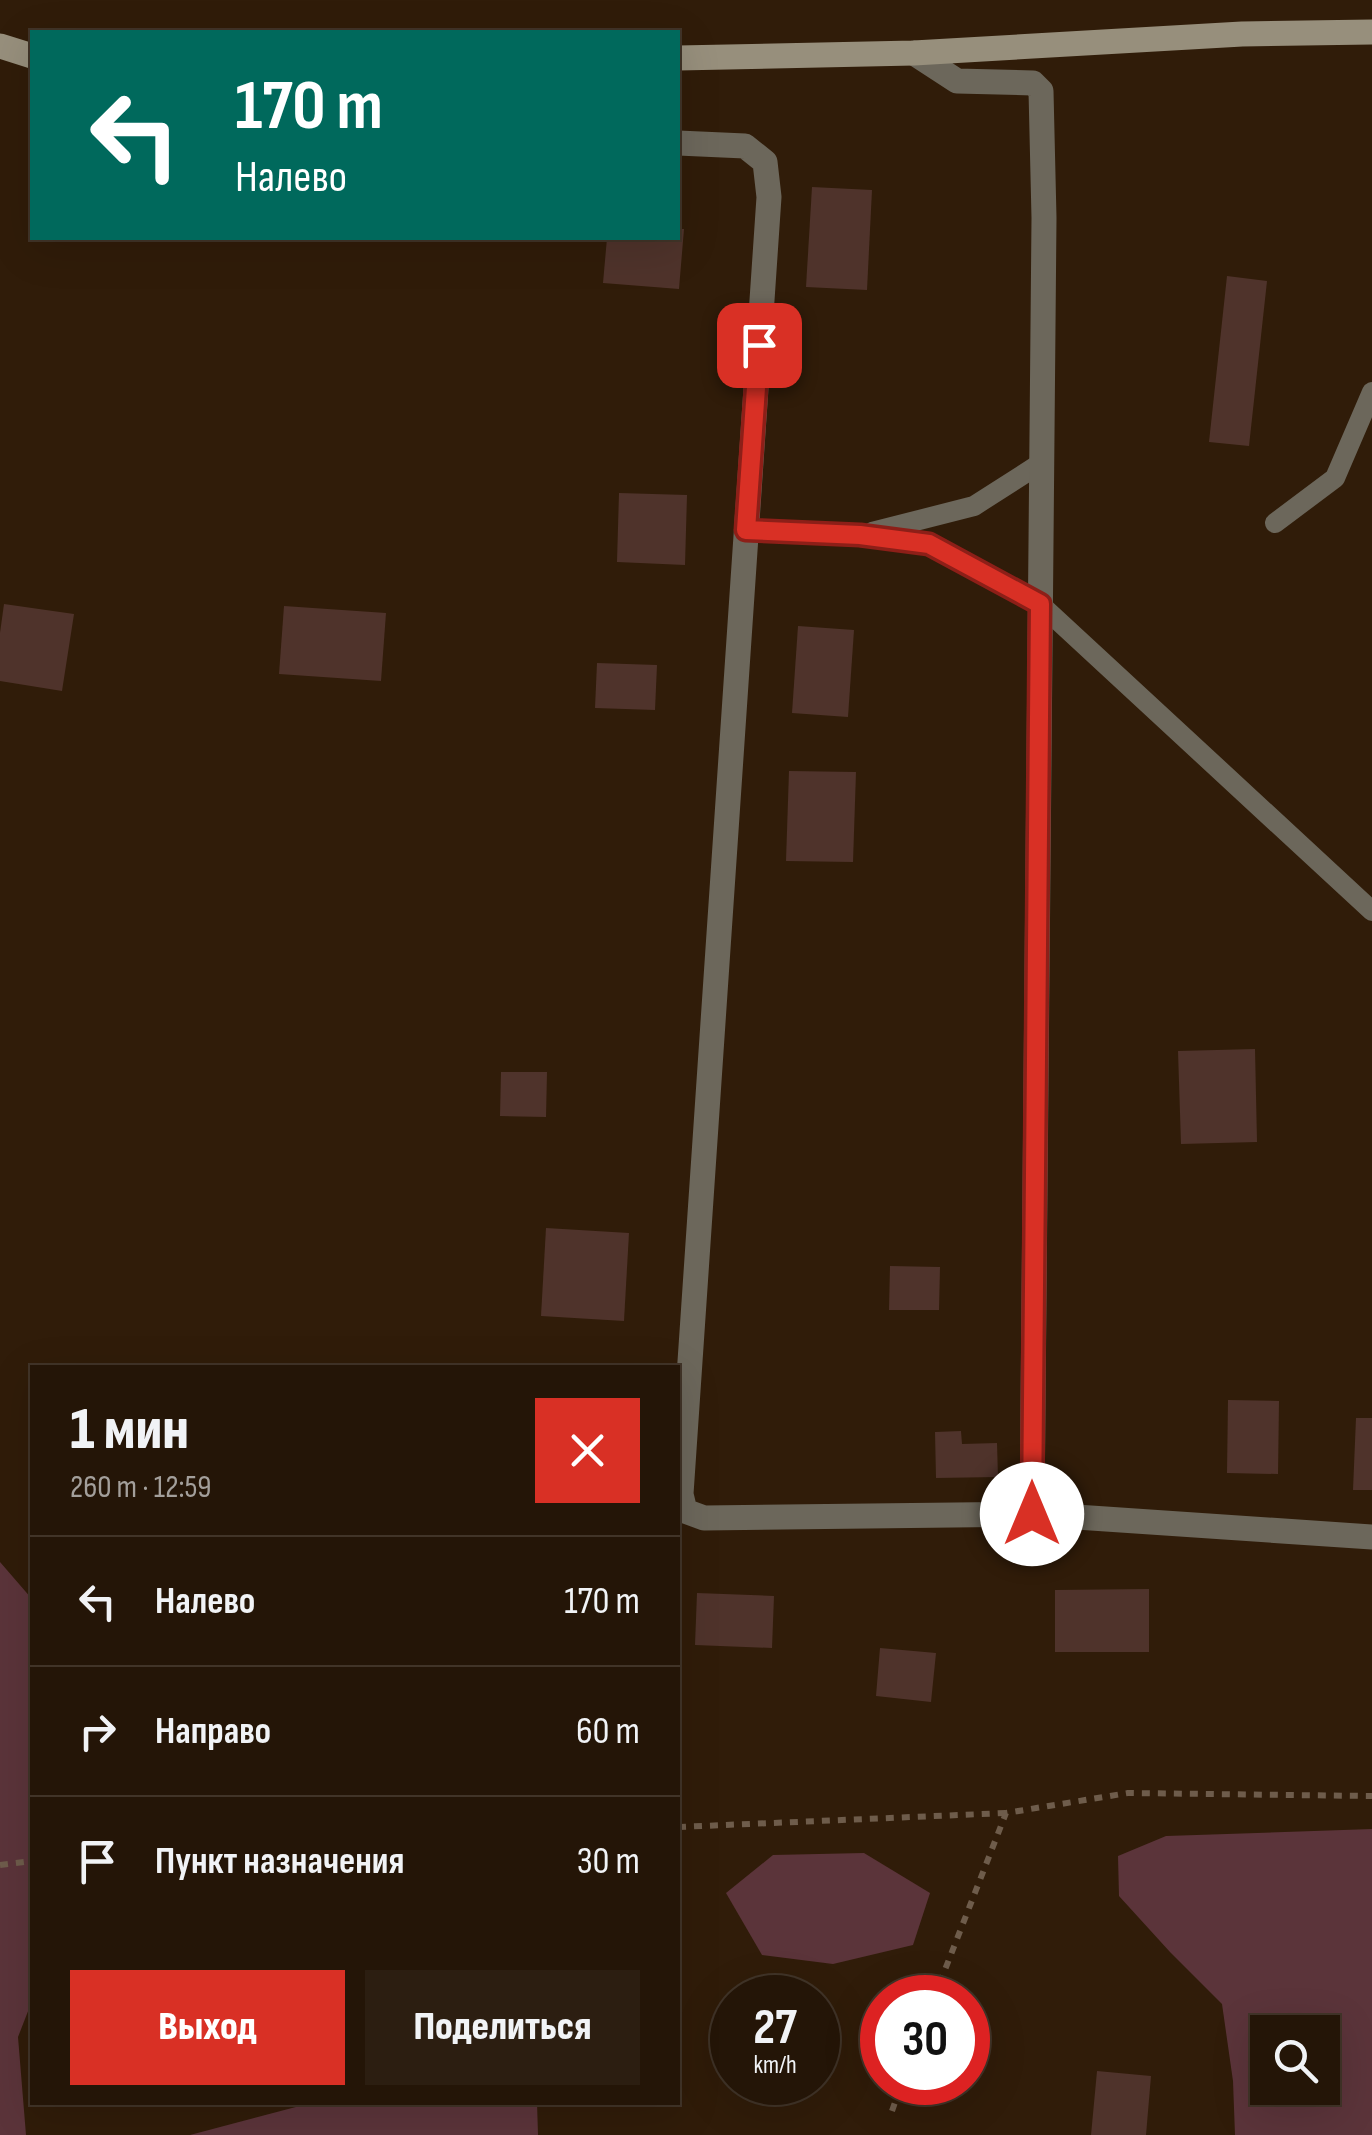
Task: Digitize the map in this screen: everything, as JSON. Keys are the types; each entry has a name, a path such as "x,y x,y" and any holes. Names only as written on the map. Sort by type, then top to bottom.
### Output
{"main road":[{"path":"680,58 914,53 1242,34 1372,32"},
{"path":"0,46 30,55"}],"street":[{"path":"914,53 957,81 1032,83 1040,91 1044,218 1032,1514"},
{"path":"680,143 745,146 765,162 769,196 682,1494 685,1511 704,1518 1032,1514 1372,1537"}],"lane":[{"path":"1275,523 1335,478 1372,392"},
{"path":"860,535 974,506 1041,463"},
{"path":"746,530 860,535 929,544 1040,604 1372,911"}],"path":[{"path":"680,1826 1006,1813 1128,1793 1372,1796"},
{"path":"943,1975 1006,1813"},
{"path":"0,1865 30,1861"},
{"path":"892,2111 894,2105"}],"shaded area":[{"path":"0,1562 30,1597 30,2006 18,2037 26,2135 0,2135"},
{"path":"1372,1829 1372,2135 1235,2135 1233,2081 1222,2004 1119,1896 1118,1856 1166,1836"},
{"path":"864,1853 930,1893 913,1945 833,1964 762,1955 726,1893 773,1855"},
{"path":"303,2105 537,2105 538,2135 190,2135"}],"building":[{"path":"812,187 872,190 867,290 806,287"},
{"path":"680,229 684,229 679,289 603,283 607,240 680,240"},
{"path":"1227,276 1267,281 1249,446 1209,442"},
{"path":"619,493 687,495 685,565 617,562"},
{"path":"4,604 74,614 62,691 0,681"},
{"path":"284,606 386,613 381,681 279,674"},
{"path":"798,626 854,630 848,717 792,713"},
{"path":"597,663 657,665 655,710 595,708"},
{"path":"789,771 856,772 853,862 786,861"},
{"path":"1255,1049 1257,1142 1181,1144 1178,1051"},
{"path":"501,1072 547,1072 546,1117 500,1116"},
{"path":"546,1228 629,1233 624,1321 541,1316"},
{"path":"890,1266 940,1267 939,1310 889,1310"},
{"path":"1228,1400 1279,1401 1278,1474 1227,1473"},
{"path":"1356,1418 1372,1418 1372,1490 1353,1490"},
{"path":"961,1431 962,1444 997,1443 998,1477 936,1478 935,1432"},
{"path":"1149,1589 1149,1652 1055,1652 1055,1590"},
{"path":"697,1593 774,1596 772,1648 695,1645"},
{"path":"880,1648 936,1653 931,1702 876,1696"},
{"path":"1097,2071 1151,2076 1146,2135 1091,2135"}],"route":[{"path":"759,345 746,530 860,535 929,544 1040,604 1032,1514"}]}
